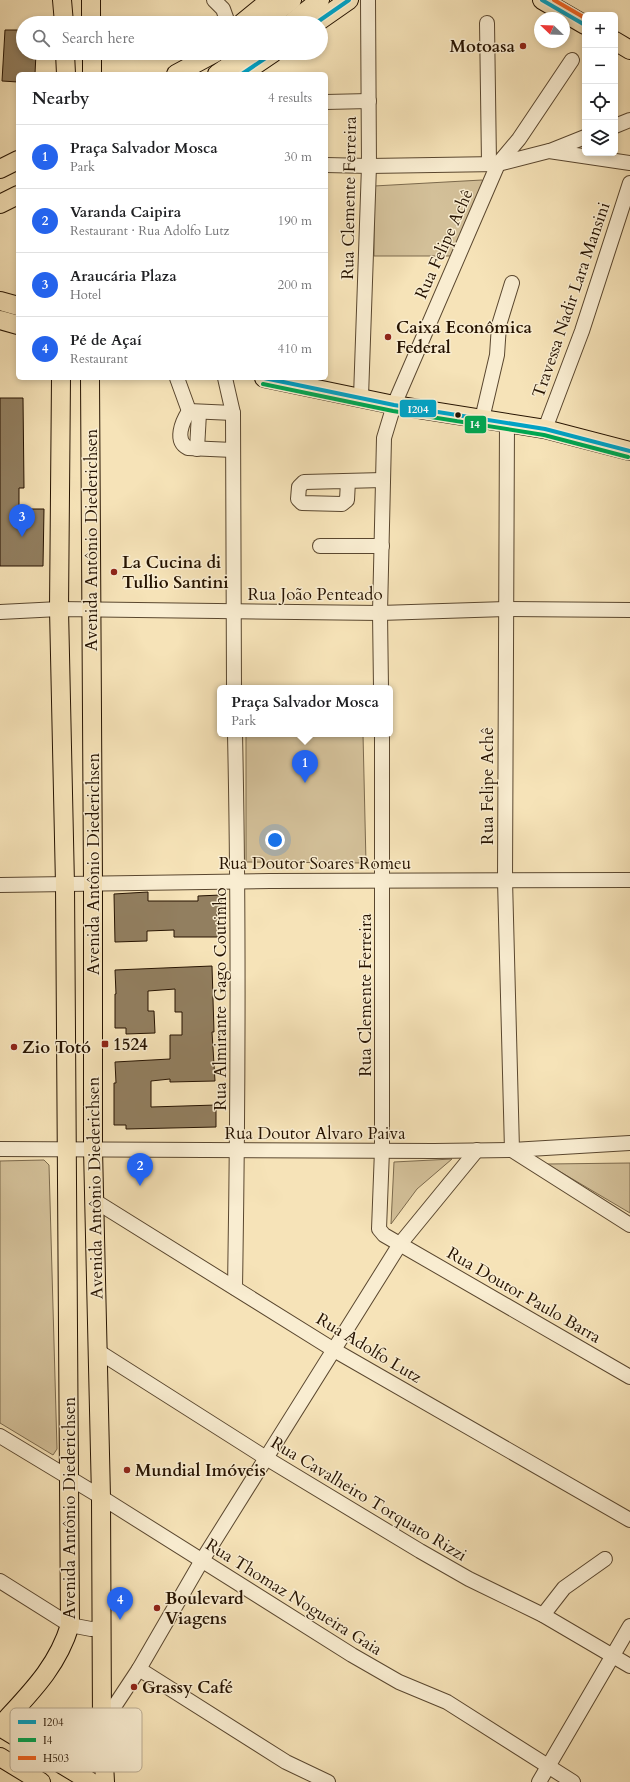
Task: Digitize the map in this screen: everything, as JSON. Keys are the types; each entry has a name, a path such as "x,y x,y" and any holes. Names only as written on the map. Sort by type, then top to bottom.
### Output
{"main road":[{"path":"255,16 273,6 292,0"},
{"path":"300,16 320,0"},
{"path":"326,16 349,0"},
{"path":"542,0 582,23"},
{"path":"267,16 273,6"},
{"path":"618,43 630,50"},
{"path":"65,60 66,72"},
{"path":"92,60 92,72"},
{"path":"180,72 202,60"},
{"path":"220,72 238,60"},
{"path":"245,72 263,60"},
{"path":"0,169 16,161"},
{"path":"0,204 16,196"},
{"path":"0,301 16,305"},
{"path":"0,320 16,324"},
{"name":"Avenida Antônio Diederichsen","path":"17,1708 46,1676 60,1652 70,1625 65,885 59,609 61,380"},
{"name":"Avenida Antônio Diederichsen","path":"90,380 93,1148 95,1201 96,1350 101,1497 102,1708"},
{"path":"274,380 394,405 545,429 630,451"},
{"name":"Avenida Antônio Diederichsen","path":"0,1726 10,1715"},
{"path":"0,1726 10,1732"},
{"path":"0,1757 10,1763"},
{"path":"25,1772 41,1782"},
{"path":"75,1772 91,1782"},
{"name":"Avenida Antônio Diederichsen","path":"104,1772 105,1782"}],"street":[{"path":"214,0 224,9 226,16"},
{"name":"Rua Clemente Ferreira","path":"361,397 369,166 368,0"},
{"name":"Rua Felipe Achê","path":"394,405 494,163 487,23"},
{"path":"494,163 518,139 572,60"},
{"path":"328,102 369,101"},
{"path":"618,125 630,120"},
{"path":"328,165 369,166 494,163 549,151 582,138"},
{"path":"549,151 630,163"},
{"name":"Travessa Nadir Lara Mansini","path":"545,429 582,331 630,184"},
{"path":"482,419 497,356 499,325 512,283"},
{"path":"178,380 194,412"},
{"path":"225,380 233,413 234,685"},
{"path":"381,685 380,613 384,438 394,405"},
{"path":"233,413 194,412 182,422 180,441 183,446 188,448 234,450"},
{"name":"Rua Felipe Achê","path":"508,422 505,880 512,1150"},
{"path":"348,481 383,480"},
{"path":"320,546 382,546"},
{"name":"Rua João Penteado","path":"0,612 59,609 380,613 506,609 630,610"},
{"name":"Rua Almirante Gago Coutinho","path":"235,737 238,881 238,1151 235,1288"},
{"name":"Rua Clemente Ferreira","path":"382,737 382,1150 379,1229 384,1236 400,1244"},
{"name":"Rua Doutor Soares Romeu","path":"0,885 238,881 630,880"},
{"name":"Rua Doutor Alvaro Paiva","path":"0,1148 238,1151 512,1150 630,1143"},
{"path":"113,1708 139,1669 201,1562 400,1244 477,1150"},
{"path":"512,1150 630,1225"},
{"name":"Rua Adolfo Lutz","path":"95,1201 334,1350 630,1520"},
{"name":"Rua Doutor Paulo Barra","path":"400,1244 630,1377"},
{"name":"Rua Cavalheiro Torquato Rizzi","path":"96,1350 266,1458 469,1579 543,1615 630,1666"},
{"name":"Rua Thomaz Nogueira Gaia","path":"0,1436 101,1497 201,1562 358,1659 399,1682 448,1702 573,1782"},
{"path":"543,1615 564,1588 605,1559"},
{"path":"0,1582 70,1625 84,1629 102,1628"},
{"path":"539,1782 630,1626"},
{"path":"139,1669 286,1762 328,1782"}],"shaded area":[{"path":"482,180 485,182 456,256 374,256 374,186"},
{"path":"246,737 363,737 366,863 246,862"},
{"path":"452,1159 417,1189 391,1224 394,1162"},
{"path":"44,1160 49,1165 57,1449 53,1455 0,1423 0,1161"},
{"path":"630,1163 630,1213 547,1164"}],"building":[{"path":"5,30 16,30 16,60 36,60 35,72 16,72 16,82 2,81"},
{"path":"0,398 23,398 24,488 19,488 19,509 44,509 43,566 0,566"},
{"path":"148,892 148,901 198,901 198,896 221,895 222,914 217,914 218,937 174,937 174,930 147,931 147,941 115,942 114,894"},
{"path":"212,966 214,1032 212,1032 215,1081 170,1082 170,1079 151,1081 151,1107 216,1105 216,1127 126,1129 126,1125 114,1125 114,1083 116,1083 115,1062 170,1059 170,1035 182,1035 182,1012 175,1012 175,989 148,991 148,1011 154,1011 155,1033 126,1034 126,1028 115,1028 115,970"}],"transit line":[{"name":"I204","path":"326,16 349,0"},
{"name":"I204","path":"542,0 582,23"},
{"name":"H503","path":"554,0 582,16"},
{"name":"I204","path":"245,72 263,60"},
{"name":"I204","path":"274,380 394,405 545,429 630,451"},
{"name":"I4","path":"263,384 393,411 544,435 628,457"}],"place":[{"name":"Motoasa","path":"523,46"},
{"name":"Caixa Econômica Federal","path":"388,337"},
{"name":"Araucária Plaza","path":"22,537"},
{"name":"La Cucina di Tullio Santini","path":"114,572"},
{"name":"Praça Salvador Mosca","path":"305,783"},
{"name":"1524","path":"105,1044"},
{"name":"Zio Totó","path":"14,1047"},
{"name":"Varanda Caipira","path":"140,1186"},
{"name":"Mundial Imóveis","path":"127,1470"},
{"name":"Boulevard Viagens","path":"157,1608"},
{"name":"Pé de Açaí","path":"120,1620"},
{"name":"Grassy Café","path":"134,1687"}]}
